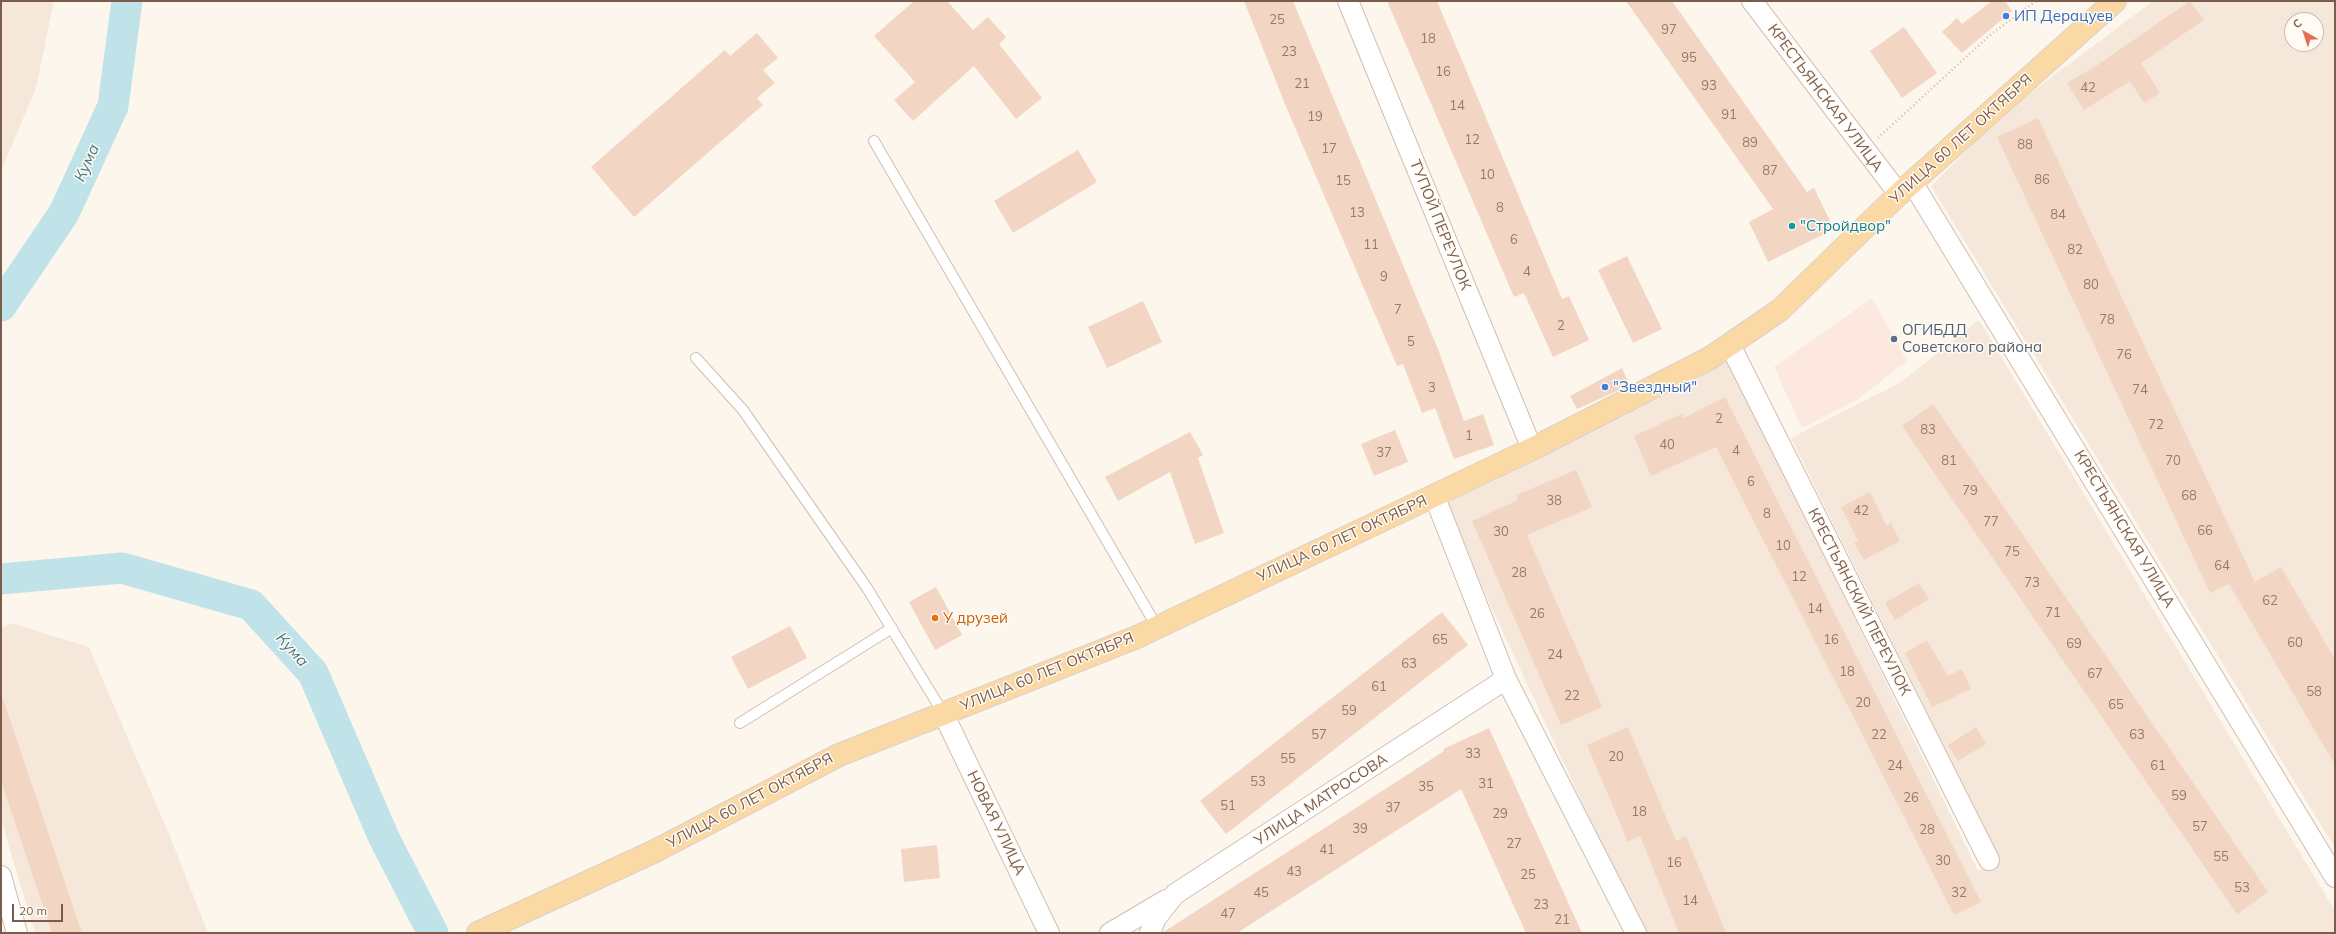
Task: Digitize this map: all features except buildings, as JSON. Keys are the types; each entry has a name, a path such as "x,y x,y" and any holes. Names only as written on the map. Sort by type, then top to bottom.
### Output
{"main road":[{"name":"УЛИЦА 60 ЛЕТ ОКТЯБРЯ","path":"483,930 653,852 839,755 1157,627 1532,449 1710,358 1780,310 1906,188 2115,1"}],"street":[{"name":"ТУПОЙ ПЕРЕУЛОК","path":"1348,1 1532,449"},
{"name":"КРЕСТЬЯНСКАЯ УЛИЦА","path":"1752,1 1864,150 1906,188 2335,877"},
{"name":"КРЕСТЬЯНСКИЙ ПЕРЕУЛОК","path":"1730,345 1988,860"},
{"path":"1434,496 1506,680 1636,933"},
{"name":"УЛИЦА МАТРОСОВА","path":"1150,933 1156,918 1175,894 1506,680"},
{"name":"НОВАЯ УЛИЦА","path":"944,713 1049,933"},
{"path":"1,876 17,933"},
{"path":"1110,933 1175,894"}],"lane":[{"path":"874,141 1157,627"},
{"path":"696,358 743,410 867,588 944,713"},
{"path":"740,723 892,628"}],"path":[{"path":"1864,150 1989,36 2036,1"}],"shaded area":[{"path":"1,1 54,1 36,88 1,171"},
{"path":"2153,1 2335,1 2335,848 1931,186 2004,113"},
{"path":"1872,298 1907,361 1857,400 1802,428 1774,367"},
{"path":"1979,320 2335,911 2335,933 1643,933 1441,499 1728,359 1978,871 1999,861 1997,854 1791,438 1900,383"},
{"path":"11,623 89,647 169,834 208,933 35,933 1,820 1,628"}],"waterway":[{"name":"Кума","path":"1,306 64,213 113,106 127,1"},
{"name":"Кума","path":"1,579 122,568 251,605 313,673 384,838 433,933"}],"place":[{"name":"ИП Дерацуев","path":"2006,16"},
{"name":"\"Стройдвор\"","path":"1792,226"},
{"name":"ОГИБДД Советского района","path":"1894,339"},
{"name":"\"Звездный\"","path":"1605,387"},
{"name":"У друзей","path":"935,618"}]}
